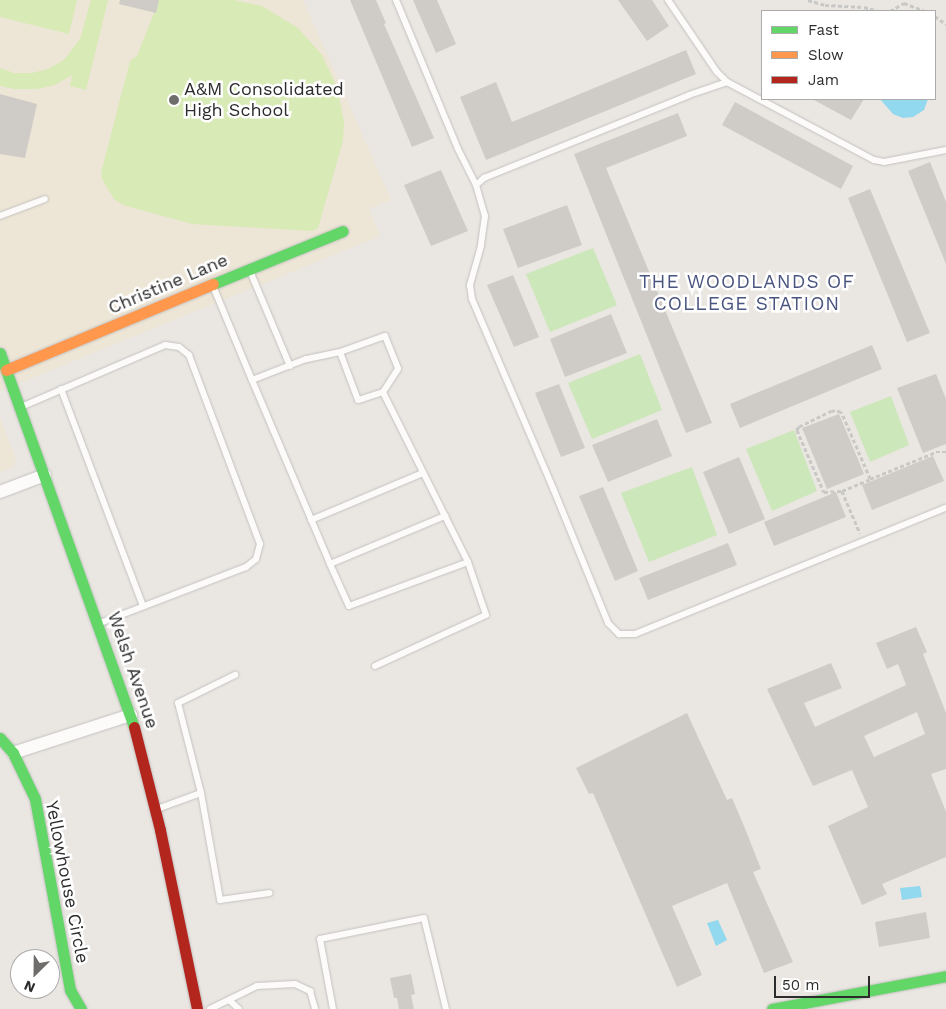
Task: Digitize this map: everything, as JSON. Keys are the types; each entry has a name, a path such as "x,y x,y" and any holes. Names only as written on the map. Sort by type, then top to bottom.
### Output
{"main road":[{"name":"Christine Lane","path":"6,370 343,231"},
{"name":"Welsh Avenue","path":"0,353 131,715 156,809 172,896 197,1009"},
{"name":"Yellowhouse Circle","path":"0,738 13,753 34,799 70,990 81,1009"},
{"path":"772,1009 946,976"}],"street":[{"path":"0,492 45,475"},
{"path":"13,753 131,715"}],"lane":[{"path":"396,0 458,149 476,186 485,216 481,246 470,285 472,299 546,470 608,623 619,634 635,634 946,508"},
{"path":"668,0 717,72 727,82 874,160 884,162 946,150"},
{"path":"476,186 484,178 689,94 727,82"},
{"path":"0,216 45,199"},
{"path":"249,269 290,366"},
{"path":"213,285 349,606 468,562"},
{"path":"252,380 306,360 340,352 385,336 398,369 383,392 358,400 340,352"},
{"path":"20,407 166,346 179,347 189,355 260,544 256,559 246,567 98,623"},
{"path":"62,389 143,606"},
{"path":"375,666 486,615 468,562 383,392"},
{"path":"311,520 423,472"},
{"path":"330,564 445,516"},
{"path":"235,675 178,704 201,793 220,900 270,893"},
{"path":"156,809 201,793"},
{"path":"333,1009 320,939 424,918 446,1009"},
{"path":"210,1009 257,986 295,984 310,991 315,1009"},
{"path":"229,1000 231,1009"},
{"path":"229,1000 239,1009"}],"path":[{"path":"808,0 825,6 864,7 875,10"},
{"path":"892,10 904,3 923,10"},
{"path":"870,479 841,412 832,411 799,427 797,430 824,492 842,491 936,452 946,452"},
{"path":"842,491 863,542"}],"shaded area":[{"name":"A&M Consolidated High School","path":"0,0 303,0 391,200 369,209 380,236 0,391"},
{"path":"0,418 16,459 13,467 0,472"}],"green space":[{"path":"0,0 77,0 69,34 0,17"},
{"path":"91,0 108,0 86,90 70,86 72,75 55,85 37,89 14,89 0,86 0,68 14,73 32,73 48,69 64,60 80,39"},
{"path":"159,0 234,0 262,6 298,28 322,55 337,87 344,122 343,141 318,228 312,231 192,224 123,205 114,199 102,179 101,173 130,61 137,56"},
{"path":"593,248 617,305 550,332 526,274"},
{"path":"640,354 662,410 592,439 568,383"},
{"path":"891,396 909,445 870,462 850,412"},
{"path":"794,430 817,491 772,511 746,449"},
{"path":"692,467 717,535 649,562 621,493"}],"water":[{"path":"881,100 928,100 924,110 913,117 903,118 893,114"},
{"path":"920,886 922,897 902,900 900,888"},
{"path":"718,920 727,940 716,946 707,923"}],"building":[{"path":"120,0 159,0 156,13 119,4"},
{"path":"350,0 376,0 386,23 384,24 434,138 412,147"},
{"path":"413,0 437,0 456,44 436,53"},
{"path":"618,0 652,0 669,26 647,41"},
{"path":"686,50 696,74 486,160 460,97 496,82 512,122"},
{"path":"0,94 37,104 25,158 0,154"},
{"path":"814,100 863,100 851,120"},
{"path":"735,102 853,166 841,189 722,125"},
{"path":"678,113 687,136 606,168 712,423 686,433 574,154"},
{"path":"930,162 946,202 946,264 908,171"},
{"path":"441,170 468,231 431,246 404,185"},
{"path":"870,189 930,333 907,342 848,198"},
{"path":"567,205 582,245 518,268 503,229"},
{"path":"513,275 539,337 514,347 487,285"},
{"path":"611,314 627,353 565,377 550,339"},
{"path":"872,345 882,369 740,428 730,404"},
{"path":"936,374 946,399 946,444 923,453 897,388"},
{"path":"559,384 585,448 561,457 535,393"},
{"path":"839,414 864,474 827,489 802,428"},
{"path":"657,419 672,456 608,482 592,445"},
{"path":"933,456 944,481 872,510 862,485"},
{"path":"739,457 765,519 729,534 703,472"},
{"path":"603,487 638,571 615,581 579,496"},
{"path":"836,492 846,517 774,546 764,522"},
{"path":"728,543 737,565 648,600 639,578"},
{"path":"916,627 927,652 923,654 946,713 946,769 931,774 946,812 946,857 882,884 887,894 862,905 828,826 868,807 852,770 813,786 767,689 831,663 842,688 804,703 815,727 906,685 898,664 887,669 876,643","holes":["917,712 925,734 874,757 864,736"]},
{"path":"687,713 727,800 732,798 744,826 761,869 753,872 793,962 764,973 727,883 672,906 702,975 677,987 593,793 589,794 576,768"},
{"path":"926,912 930,938 879,947 875,922"},
{"path":"411,974 415,994 411,995 414,1009 399,1009 397,998 394,998 390,978"}],"traffic: fast":[{"path":"213,284 343,231"},
{"path":"0,353 134,727"},
{"path":"0,738 13,753 35,799 70,990 81,1009"},
{"path":"772,1009 946,976"}],"traffic: slow":[{"path":"6,370 213,284"}],"traffic: jam":[{"path":"134,727 160,830 197,1009"}],"place":[{"name":"A&M Consolidated High School","path":"174,100"}],"district":[{"name":"THE WOODLANDS OF COLLEGE STATION","path":"747,293"}]}
